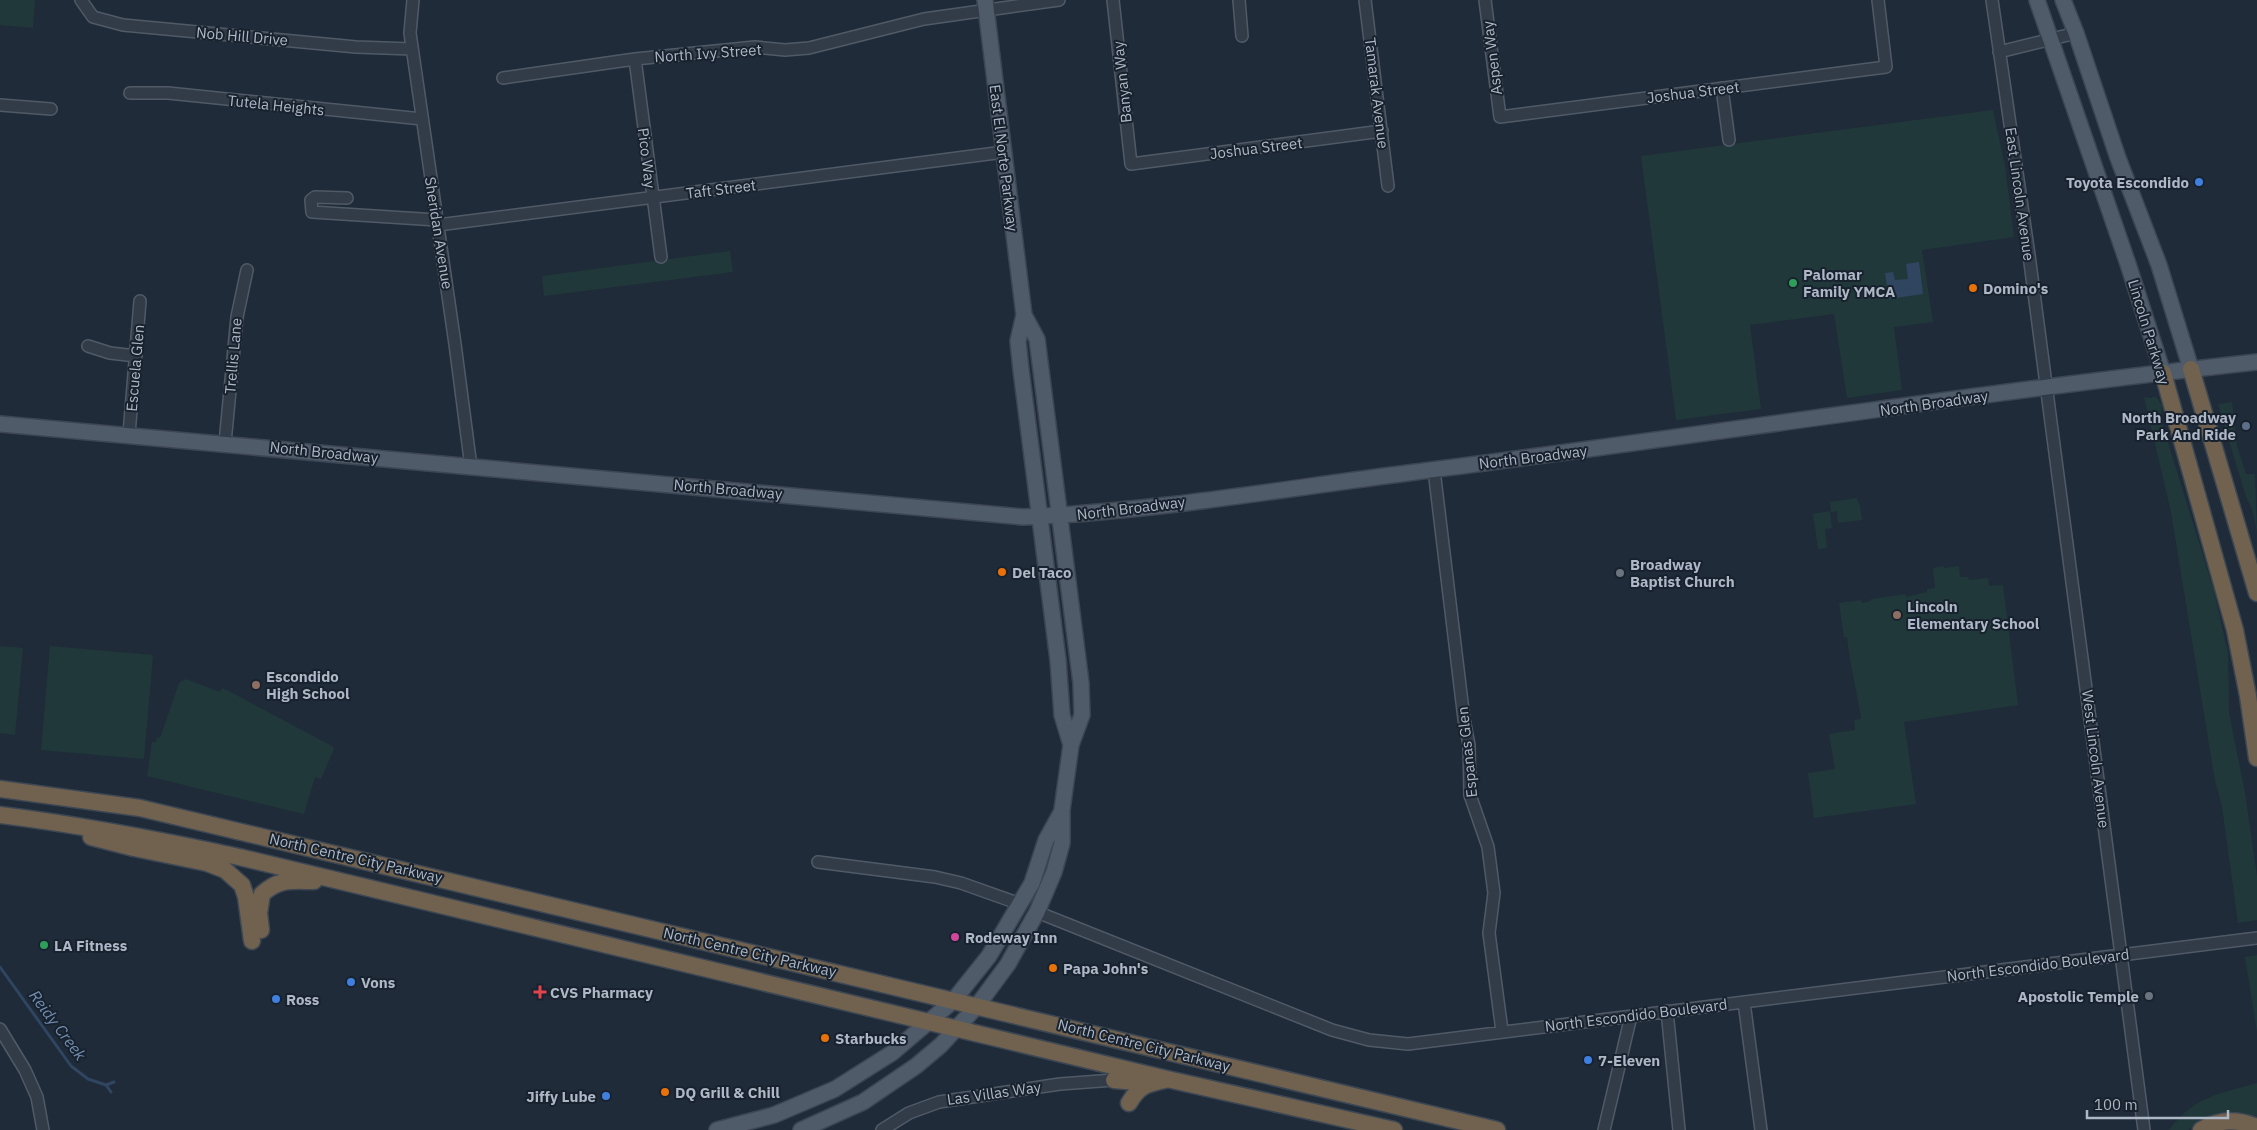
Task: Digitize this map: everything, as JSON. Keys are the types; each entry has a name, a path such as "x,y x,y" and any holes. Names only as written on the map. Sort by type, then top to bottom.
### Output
{"highway":[{"name":"Lincoln Parkway","path":"2191,369 2257,593"},
{"name":"Lincoln Parkway","path":"2163,373 2235,630 2248,696 2257,758"},
{"name":"North Centre City Parkway","path":"0,789 140,808 1496,1130"},
{"name":"North Centre City Parkway","path":"0,816 57,822 136,835 341,881 1167,1079 1394,1130"},
{"path":"57,822 77,833 134,848 208,863 225,870 242,885 257,941 262,894 270,886 280,882 341,881"},
{"path":"1128,1103 1136,1090 1167,1079"},
{"path":"1114,1080 1149,1084"},
{"path":"2201,1130 2215,1123 2228,1121 2257,1127"}],"main road":[{"name":"Lincoln Parkway","path":"2037,0 2128,264 2163,373"},
{"name":"Lincoln Parkway","path":"2063,0 2118,158 2159,265 2191,369"},
{"name":"East El Norte Parkway","path":"985,5 1024,316 1018,341 1058,660 1062,715 1072,745"},
{"name":"East El Norte Parkway","path":"1024,316 1037,339 1081,683 1082,715 1072,745 1062,810"},
{"name":"North Broadway","path":"0,424 129,434 471,467 650,481 1022,517 1080,514 1434,470 2046,388 2257,362"},
{"path":"717,1130 774,1115 835,1090 886,1057 953,1001 989,956 1032,883 1046,840 1062,810"},
{"path":"809,1129 863,1102 885,1088 930,1054 977,1006 1008,964 1037,912 1050,881 1062,843 1062,810"}],"street":[{"name":"Nob Hill Drive","path":"81,0 93,17 123,25 356,47 412,49"},
{"name":"Sheridan Avenue","path":"413,0 410,26 412,49 471,467"},
{"name":"North Ivy Street","path":"503,78 635,59 755,47 785,50 809,48 985,5 1059,0"},
{"name":"Banyan Way","path":"1112,0 1131,164"},
{"path":"1238,0 1242,36"},
{"name":"Tamarak Avenue","path":"1365,0 1388,186"},
{"name":"Aspen Way","path":"1485,0 1500,117"},
{"name":"Joshua Street","path":"1500,117 1886,68 1878,0"},
{"name":"East Lincoln Avenue","path":"1992,0 2046,388"},
{"path":"1999,52 2076,33"},
{"name":"Pico Way","path":"635,59 661,257"},
{"path":"1722,88 1729,140"},
{"name":"Tutela Heights","path":"130,93 168,93 422,119"},
{"path":"0,106 51,109"},
{"name":"Joshua Street","path":"1131,164 1382,131"},
{"name":"Taft Street","path":"347,198 315,197 311,200 312,212 437,222 652,197 1004,152"},
{"name":"Trellis Lane","path":"225,443 237,317 247,270"},
{"name":"Escuela Glen","path":"129,434 140,301"},
{"path":"88,346 110,353 136,356"},
{"name":"West Lincoln Avenue","path":"2046,388 2144,1130"},
{"name":"Espanas Glen","path":"1434,470 1464,719 1469,745 1470,795 1488,847 1494,893 1489,932 1502,1032"},
{"path":"818,862 935,877 960,883 1020,904"},
{"name":"North Escondido Boulevard","path":"1037,912 1332,1030 1369,1040 1408,1044 2257,938"},
{"path":"1744,1002 1761,1130"},
{"path":"1667,1011 1680,1130"},
{"path":"1604,1130 1630,1016"},
{"path":"0,1028 26,1070 37,1097 43,1130"},
{"name":"Las Villas Way","path":"882,1130 909,1113 939,1102 1060,1084 1114,1080"}],"green space":[{"path":"0,0 35,0 33,28 0,25"},
{"name":"Palomar Family YMCA","path":"1993,110 2005,166 2014,237 1922,250 1933,322 1894,327 1902,390 1847,398 1834,314 1750,325 1761,409 1676,420 1641,156"},
{"path":"730,251 733,272 544,296 542,276"},
{"path":"2155,396 2162,405 2161,420 2214,591 2228,653 2229,713 2245,793 2257,876 2257,920 2238,923 2222,806 2215,781 2171,512 2144,397 2151,398"},
{"path":"2232,402 2237,446 2246,474 2255,474 2257,532 2252,509 2246,497 2218,404"},
{"path":"1856,498 1860,505 1862,520 1838,523 1837,511 1831,512 1830,502"},
{"path":"1830,511 1832,528 1825,529 1827,548 1818,549 1813,514"},
{"path":"1943,566 1944,568 1959,566 1960,577 1968,577 1969,580 1988,578 1989,586 2003,585 2018,705 1904,722 1916,804 1814,818 1808,773 1835,769 1829,734 1855,730 1854,720 1861,719 1847,637 1844,637 1839,603 1861,600 1862,603 1871,601 1871,599 1906,594 1906,597 1927,592 1927,589 1935,588 1933,568"},
{"path":"0,646 23,648 15,735 0,733"},
{"path":"50,646 153,655 144,759 41,750"},
{"path":"186,679 220,692 222,688 227,690 332,746 334,749 321,779 315,777 304,814 147,776 152,742 156,742 157,737 160,738 179,683"},
{"path":"2257,955 2257,1032 2245,957"},
{"path":"2257,1083 2257,1116 2240,1113 2218,1115 2209,1117 2188,1130 2169,1130 2179,1118 2198,1103 2219,1094"}],"water":[{"path":"1919,262 1923,294 1889,299 1885,273 1893,272 1895,280 1908,279 1906,264"}],"waterway":[{"name":"Reidy Creek","path":"0,967 71,1066 88,1079 106,1085 111,1092"},
{"name":"Reidy Creek","path":"106,1085 114,1082"}],"place":[{"name":"Toyota Escondido","path":"2199,182"},
{"name":"Palomar Family YMCA","path":"1793,283"},
{"name":"Domino's","path":"1973,288"},
{"name":"North Broadway Park And Ride","path":"2246,426"},
{"name":"Del Taco","path":"1002,572"},
{"name":"Broadway Baptist Church","path":"1620,573"},
{"name":"Lincoln Elementary School","path":"1897,615"},
{"name":"Escondido High School","path":"256,685"},
{"name":"Rodeway Inn","path":"955,937"},
{"name":"LA Fitness","path":"44,945"},
{"name":"Papa John's","path":"1053,968"},
{"name":"Vons","path":"351,982"},
{"name":"CVS Pharmacy","path":"540,992"},
{"name":"Apostolic Temple","path":"2149,996"},
{"name":"Ross","path":"276,999"},
{"name":"Starbucks","path":"825,1038"},
{"name":"7-Eleven","path":"1588,1060"},
{"name":"DQ Grill & Chill","path":"665,1092"},
{"name":"Jiffy Lube","path":"606,1096"}]}
